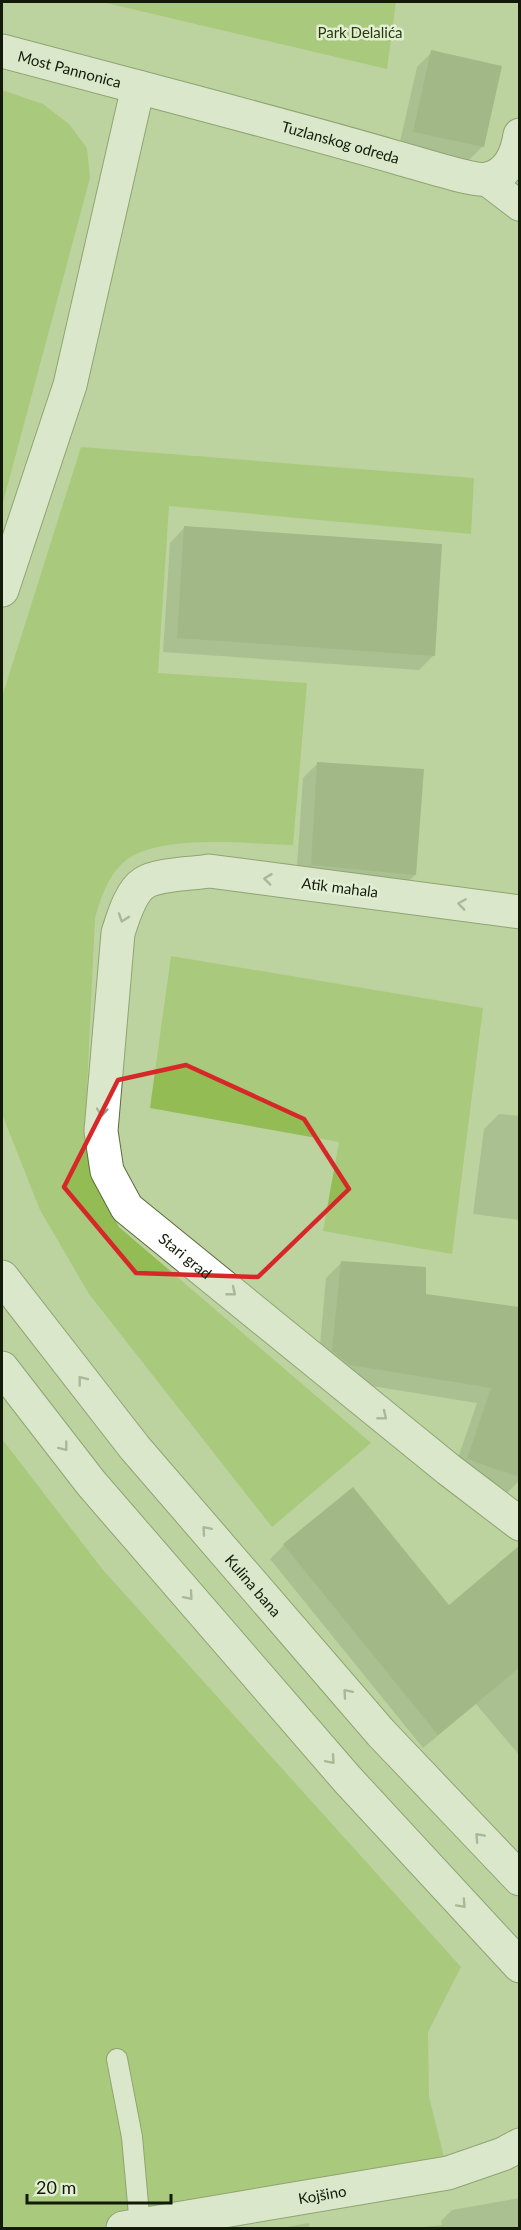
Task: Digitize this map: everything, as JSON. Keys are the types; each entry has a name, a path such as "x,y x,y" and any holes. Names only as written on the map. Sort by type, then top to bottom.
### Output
{"street":[{"name":"Most Pannonica","path":"2,51 138,87"},
{"name":"Tuzlanskog odreda","path":"138,87 486,180"},
{"path":"2,590 70,385 138,87"},
{"path":"519,135 517,151 506,169 486,180 519,206"},
{"name":"Atik mahala","path":"160,878 209,871 519,912"},
{"name":"Stari grad","path":"160,878 143,883 128,904 118,933 101,1131 107,1171 127,1208 439,1462 519,1524"},
{"name":"Kulina bana","path":"2,1277 135,1448 381,1733 519,1879"},
{"path":"2,1368 92,1483 324,1752 519,1966"},
{"name":"Kojšino","path":"131,2227 448,2173 502,2154 519,2145"}],"lane":[{"path":"117,2059 132,2137 131,2227"}],"highlighted area":[{"path":"186,1065 304,1119 349,1189 258,1277 136,1273 64,1187 118,1080"}],"green space":[{"name":"Park Delalića","path":"102,2 396,2 387,69"},
{"path":"2,90 43,104 69,124 87,148 90,178 2,506"},
{"path":"81,447 474,478 471,534 169,506 158,673 307,683 293,845 230,842 182,843 141,852 125,861 114,873 95,918 86,1109 88,1152 100,1191 119,1227 371,1443 272,1527 89,1294 40,1210 2,1114 2,697"},
{"path":"171,956 483,1008 452,1254 323,1231 339,1142 150,1108"},
{"path":"2,1439 103,1570 461,1967 428,2032 429,2097 448,2173 123,2228 2,2228"}],"building":[{"path":"431,50 502,66 484,147 413,132"},
{"path":"184,526 442,544 435,656 177,638"},
{"path":"317,762 424,769 416,875 311,865"},
{"path":"341,1261 426,1267 426,1294 519,1307 519,1477 467,1459 491,1388 350,1365 332,1351"},
{"path":"353,1487 449,1605 519,1546 519,1668 438,1735 283,1544"}]}
